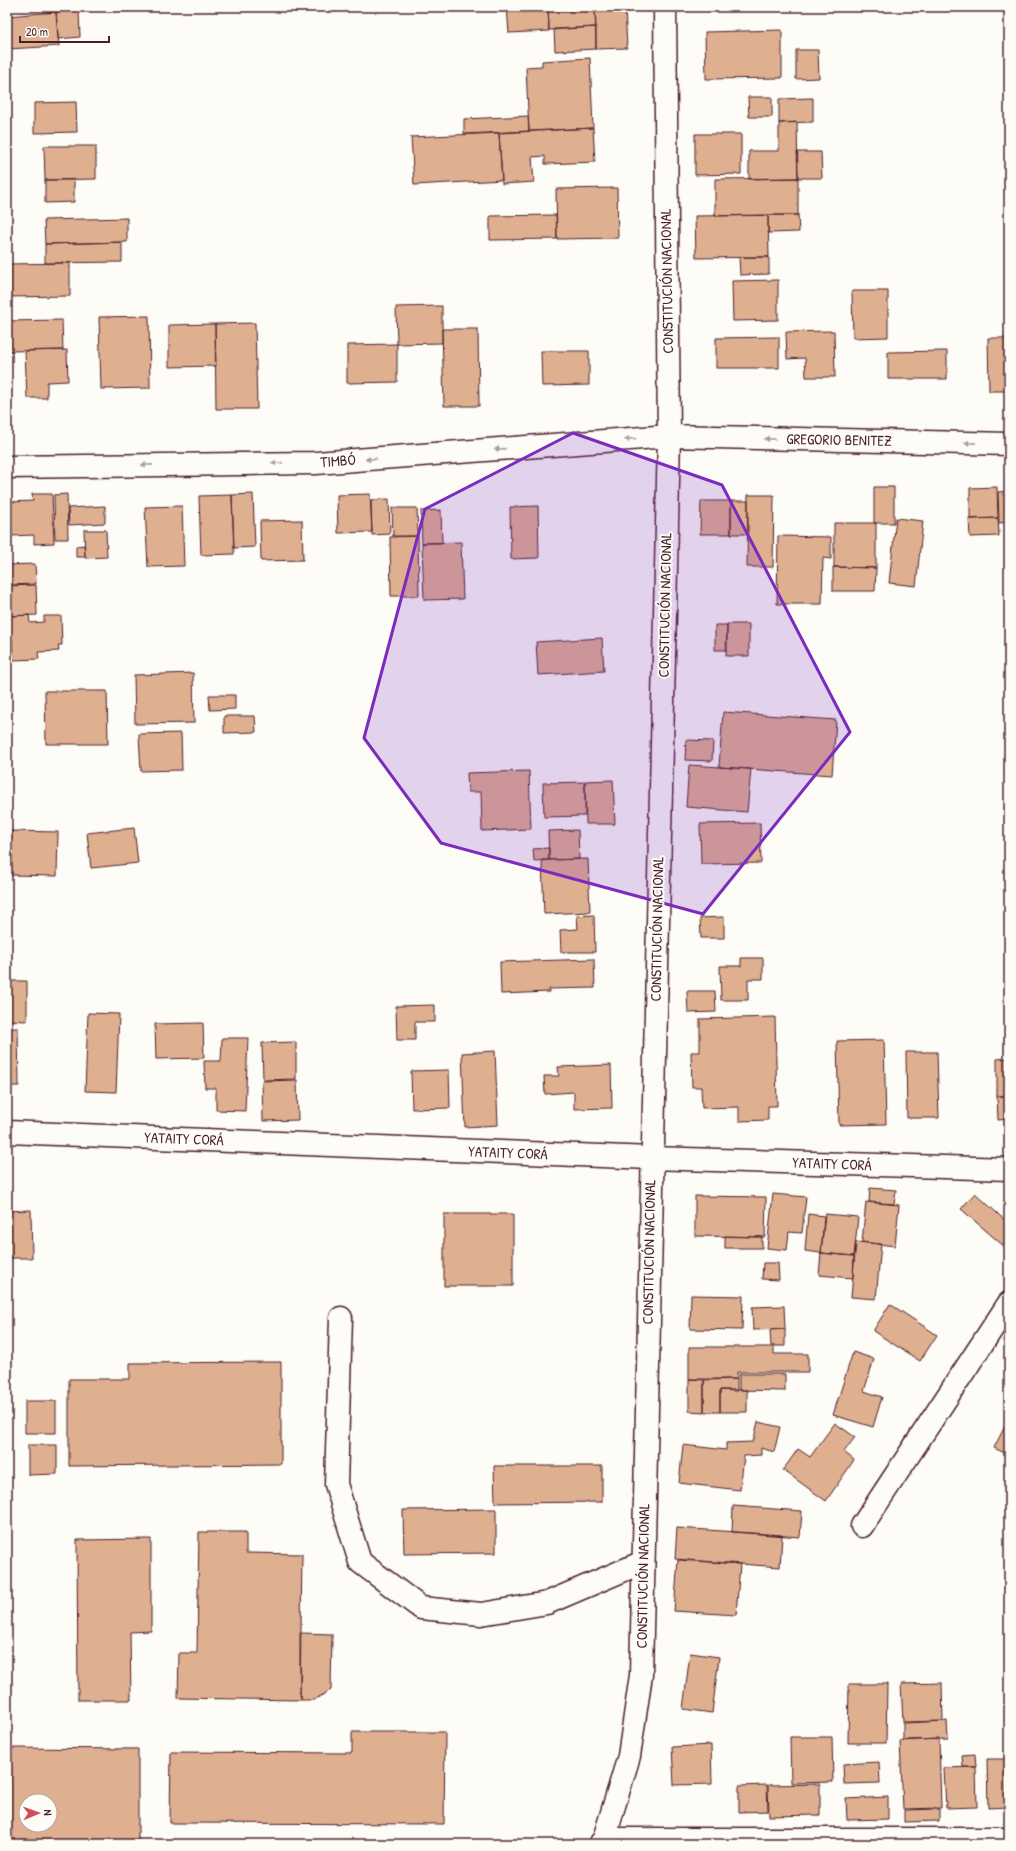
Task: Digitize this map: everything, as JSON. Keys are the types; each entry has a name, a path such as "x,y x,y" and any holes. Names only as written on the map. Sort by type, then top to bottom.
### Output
{"street":[{"name":"CONSTITUCIÓN NACIONAL","path":"602,1841 629,1756 641,1675 651,1158 669,436 665,7"},
{"name":"GREGORIO BENITEZ","path":"669,436 1009,444"},
{"name":"TIMBÓ","path":"7,467 316,463 669,436"},
{"name":"YATAITY CORÁ","path":"7,1132 651,1158 1009,1169"},
{"path":"862,1526 1009,1303"},
{"path":"341,1318 336,1484 360,1562 421,1608 481,1614 547,1603 643,1562"},
{"path":"602,1841 1009,1839"}],"highlighted area":[{"path":"573,433 722,485 850,732 703,914 441,843 364,738 425,509"}],"building":[{"path":"507,7 548,7 549,31 509,33"},
{"path":"548,7 595,7 596,27 549,30"},
{"path":"595,7 625,7 627,48 596,49"},
{"path":"79,10 80,37 58,39 56,12"},
{"path":"56,12 59,46 8,49 7,16"},
{"path":"596,27 596,49 555,51 554,29"},
{"path":"782,30 782,78 706,79 705,32"},
{"path":"796,50 818,50 819,78 796,79"},
{"path":"590,58 593,128 529,131 526,67 542,66 542,61"},
{"path":"748,97 772,97 772,117 749,117"},
{"path":"813,98 813,122 779,123 779,99"},
{"path":"76,102 77,132 34,133 34,103"},
{"path":"528,116 529,131 464,134 464,119"},
{"path":"797,122 798,178 749,179 749,151 779,151 779,123"},
{"path":"593,128 595,162 545,164 545,156 532,157 534,182 502,184 499,133"},
{"path":"499,133 502,180 414,185 411,137"},
{"path":"695,134 741,134 741,174 695,175"},
{"path":"44,146 96,146 96,179 45,180"},
{"path":"797,152 821,152 822,178 798,178"},
{"path":"798,178 798,215 715,216 715,179"},
{"path":"45,180 74,180 74,202 45,203"},
{"path":"617,188 618,238 557,239 556,189"},
{"path":"556,215 557,239 490,240 490,216"},
{"path":"768,215 798,215 799,232 768,233"},
{"path":"768,215 769,257 696,258 695,216"},
{"path":"127,218 127,242 45,244 44,220"},
{"path":"122,242 122,262 45,263 45,244"},
{"path":"739,257 769,257 769,274 740,275"},
{"path":"70,263 70,296 7,297 7,264"},
{"path":"778,280 778,320 733,321 732,281"},
{"path":"852,291 888,291 888,337 853,338"},
{"path":"442,306 442,343 397,344 396,307"},
{"path":"149,316 150,388 101,389 99,317"},
{"path":"62,320 63,350 8,351 7,321"},
{"path":"255,323 257,409 216,409 215,324"},
{"path":"215,324 216,366 169,367 169,325"},
{"path":"442,329 478,329 479,406 444,406"},
{"path":"834,331 835,377 806,377 805,358 787,359 786,332"},
{"path":"779,337 779,368 716,368 716,338"},
{"path":"988,338 1009,338 1009,391 989,391"},
{"path":"397,344 397,382 347,383 347,345"},
{"path":"67,350 68,381 47,382 47,398 27,398 25,351"},
{"path":"541,351 589,351 589,385 542,386"},
{"path":"947,351 947,379 888,379 888,352"},
{"path":"874,487 894,487 894,523 874,523"},
{"path":"997,487 998,518 970,519 970,488"},
{"path":"1009,491 1009,522 999,523 998,492"},
{"path":"32,494 52,494 54,543 34,544 34,535 10,536 9,502 33,501"},
{"path":"67,494 68,539 55,539 54,495"},
{"path":"253,494 255,547 234,548 232,495"},
{"path":"370,494 372,532 338,533 337,495"},
{"path":"232,495 234,554 201,555 199,496"},
{"path":"748,495 774,495 773,567 747,567"},
{"path":"389,499 390,534 372,535 371,500"},
{"path":"701,501 731,501 731,534 700,534"},
{"path":"731,501 748,501 748,534 731,534"},
{"path":"105,506 105,523 69,525 68,508"},
{"path":"182,506 184,566 148,567 145,507"},
{"path":"538,506 539,558 511,559 510,507"},
{"path":"392,508 417,508 418,536 393,536"},
{"path":"441,510 442,543 422,543 421,511"},
{"path":"896,518 923,521 916,586 889,583"},
{"path":"998,518 999,536 970,537 969,519"},
{"path":"302,520 303,560 261,561 260,521"},
{"path":"834,523 876,523 876,568 834,567"},
{"path":"84,530 106,530 107,557 85,558"},
{"path":"418,536 419,596 391,596 390,537"},
{"path":"778,536 831,537 831,559 823,558 822,604 777,604"},
{"path":"461,542 463,599 424,600 422,543"},
{"path":"84,545 85,557 76,557 76,546"},
{"path":"35,564 36,584 7,585 7,565"},
{"path":"833,567 876,568 875,591 833,591"},
{"path":"36,585 37,615 7,616 7,586"},
{"path":"29,615 30,623 44,622 44,616 61,616 62,645 58,645 59,651 38,652 39,659 13,660 12,640 7,640 7,616"},
{"path":"727,624 749,624 749,656 726,656"},
{"path":"715,625 727,625 727,650 715,650"},
{"path":"602,638 604,671 538,675 536,642"},
{"path":"193,673 194,723 135,724 134,675"},
{"path":"45,691 107,691 108,744 46,744"},
{"path":"209,695 235,695 235,709 210,710"},
{"path":"723,712 836,720 832,775 719,767"},
{"path":"224,716 255,716 256,732 224,733"},
{"path":"181,733 182,770 141,771 139,734"},
{"path":"686,740 713,741 712,761 685,760"},
{"path":"689,765 751,769 747,812 686,807"},
{"path":"529,771 531,829 482,831 481,792 468,792 467,773"},
{"path":"613,780 615,824 586,824 585,781"},
{"path":"585,782 585,816 544,817 543,783"},
{"path":"760,823 761,863 701,864 700,824"},
{"path":"134,828 138,863 91,868 87,833"},
{"path":"578,830 579,859 549,860 548,831"},
{"path":"11,831 58,832 57,876 10,875"},
{"path":"549,848 549,860 534,861 533,849"},
{"path":"588,859 590,912 544,914 542,860"},
{"path":"594,915 595,952 561,952 560,930 578,929 577,916"},
{"path":"724,917 724,938 701,938 700,918"},
{"path":"741,958 763,958 763,979 748,979 748,1000 721,1000 720,966 741,966"},
{"path":"594,959 595,988 549,989 549,992 501,994 500,962"},
{"path":"7,981 27,981 27,1021 7,1020"},
{"path":"687,991 715,991 716,1012 688,1013"},
{"path":"435,1005 435,1022 415,1022 415,1040 397,1040 396,1006"},
{"path":"88,1013 119,1014 116,1092 85,1091"},
{"path":"775,1017 777,1106 768,1106 768,1120 739,1121 739,1107 702,1108 701,1087 692,1087 691,1052 700,1052 700,1019"},
{"path":"203,1023 204,1058 156,1059 155,1024"},
{"path":"7,1028 18,1028 19,1086 7,1086"},
{"path":"222,1038 248,1038 245,1111 216,1110 216,1088 205,1088 204,1061 221,1061"},
{"path":"884,1040 886,1124 839,1125 837,1041"},
{"path":"296,1042 296,1079 263,1080 262,1043"},
{"path":"495,1051 498,1125 465,1127 462,1053"},
{"path":"906,1052 937,1052 939,1118 907,1118"},
{"path":"1009,1058 1009,1096 997,1096 997,1059"},
{"path":"611,1065 612,1108 574,1109 574,1092 545,1094 544,1076 559,1076 558,1067"},
{"path":"449,1070 450,1108 412,1109 411,1071"},
{"path":"297,1080 298,1120 263,1121 262,1081"},
{"path":"997,1096 1009,1096 1009,1119 998,1120"},
{"path":"870,1188 896,1190 894,1204 869,1202"},
{"path":"975,1193 1009,1224 1009,1244 1006,1248 961,1209"},
{"path":"773,1194 806,1197 802,1233 789,1232 787,1250 767,1248"},
{"path":"695,1196 766,1197 765,1237 695,1236"},
{"path":"866,1202 899,1205 895,1246 862,1242"},
{"path":"31,1210 32,1258 7,1258 7,1211"},
{"path":"444,1214 513,1214 513,1286 444,1286"},
{"path":"808,1214 824,1216 821,1253 805,1251"},
{"path":"825,1214 858,1217 854,1256 821,1253"},
{"path":"725,1236 762,1237 762,1248 725,1248"},
{"path":"856,1242 881,1244 876,1299 851,1297"},
{"path":"821,1253 854,1256 853,1278 819,1275"},
{"path":"763,1263 778,1263 779,1280 762,1279"},
{"path":"691,1295 743,1296 742,1330 690,1329"},
{"path":"890,1304 937,1335 920,1361 873,1331"},
{"path":"784,1306 785,1329 753,1330 752,1307"},
{"path":"785,1329 785,1346 771,1346 770,1330"},
{"path":"689,1347 774,1347 774,1354 808,1354 808,1372 737,1372 737,1379 689,1379"},
{"path":"853,1352 874,1359 864,1391 882,1397 873,1427 833,1415"},
{"path":"281,1362 281,1464 69,1466 69,1379 130,1379 130,1363"},
{"path":"739,1374 785,1374 785,1391 739,1390"},
{"path":"689,1379 704,1380 704,1412 689,1411"},
{"path":"737,1379 737,1391 720,1390 720,1412 704,1412 704,1380"},
{"path":"720,1390 747,1390 747,1412 720,1412"},
{"path":"25,1401 56,1401 56,1433 25,1433"},
{"path":"758,1422 780,1427 774,1452 761,1448 761,1455 744,1456 740,1490 679,1483 683,1445 726,1450 726,1443 753,1442"},
{"path":"1007,1422 1009,1422 1009,1455 994,1448"},
{"path":"835,1423 855,1437 844,1452 854,1460 826,1501 783,1470 798,1449 810,1457"},
{"path":"28,1445 57,1445 57,1474 28,1475"},
{"path":"494,1466 602,1466 602,1502 495,1503"},
{"path":"733,1506 802,1511 800,1537 732,1532"},
{"path":"496,1509 496,1553 404,1554 403,1510"},
{"path":"677,1528 782,1535 780,1567 675,1559"},
{"path":"199,1532 246,1532 246,1553 302,1554 300,1700 178,1698 179,1653 197,1653"},
{"path":"151,1539 151,1631 130,1632 131,1700 78,1700 77,1540"},
{"path":"678,1560 740,1564 736,1615 674,1611"},
{"path":"300,1633 332,1634 331,1690 314,1700 300,1700"},
{"path":"690,1653 719,1657 712,1713 683,1709"},
{"path":"942,1683 943,1721 903,1722 901,1684"},
{"path":"849,1684 887,1684 886,1743 848,1743"},
{"path":"947,1721 948,1739 903,1740 903,1723"},
{"path":"352,1732 445,1732 444,1824 170,1823 171,1752 352,1753"},
{"path":"790,1737 832,1737 833,1782 791,1783"},
{"path":"939,1739 941,1808 903,1809 900,1741"},
{"path":"711,1745 712,1784 674,1785 672,1747"},
{"path":"9,1748 138,1749 138,1844 9,1844"},
{"path":"975,1754 976,1767 963,1767 962,1755"},
{"path":"987,1759 1009,1759 1009,1807 988,1808"},
{"path":"879,1762 880,1783 844,1784 843,1764"},
{"path":"976,1767 977,1807 946,1808 944,1768"},
{"path":"820,1784 820,1815 769,1816 768,1785"},
{"path":"767,1785 768,1811 739,1812 739,1786"},
{"path":"888,1797 888,1819 847,1820 846,1799"},
{"path":"939,1809 939,1821 904,1822 904,1810"}]}
